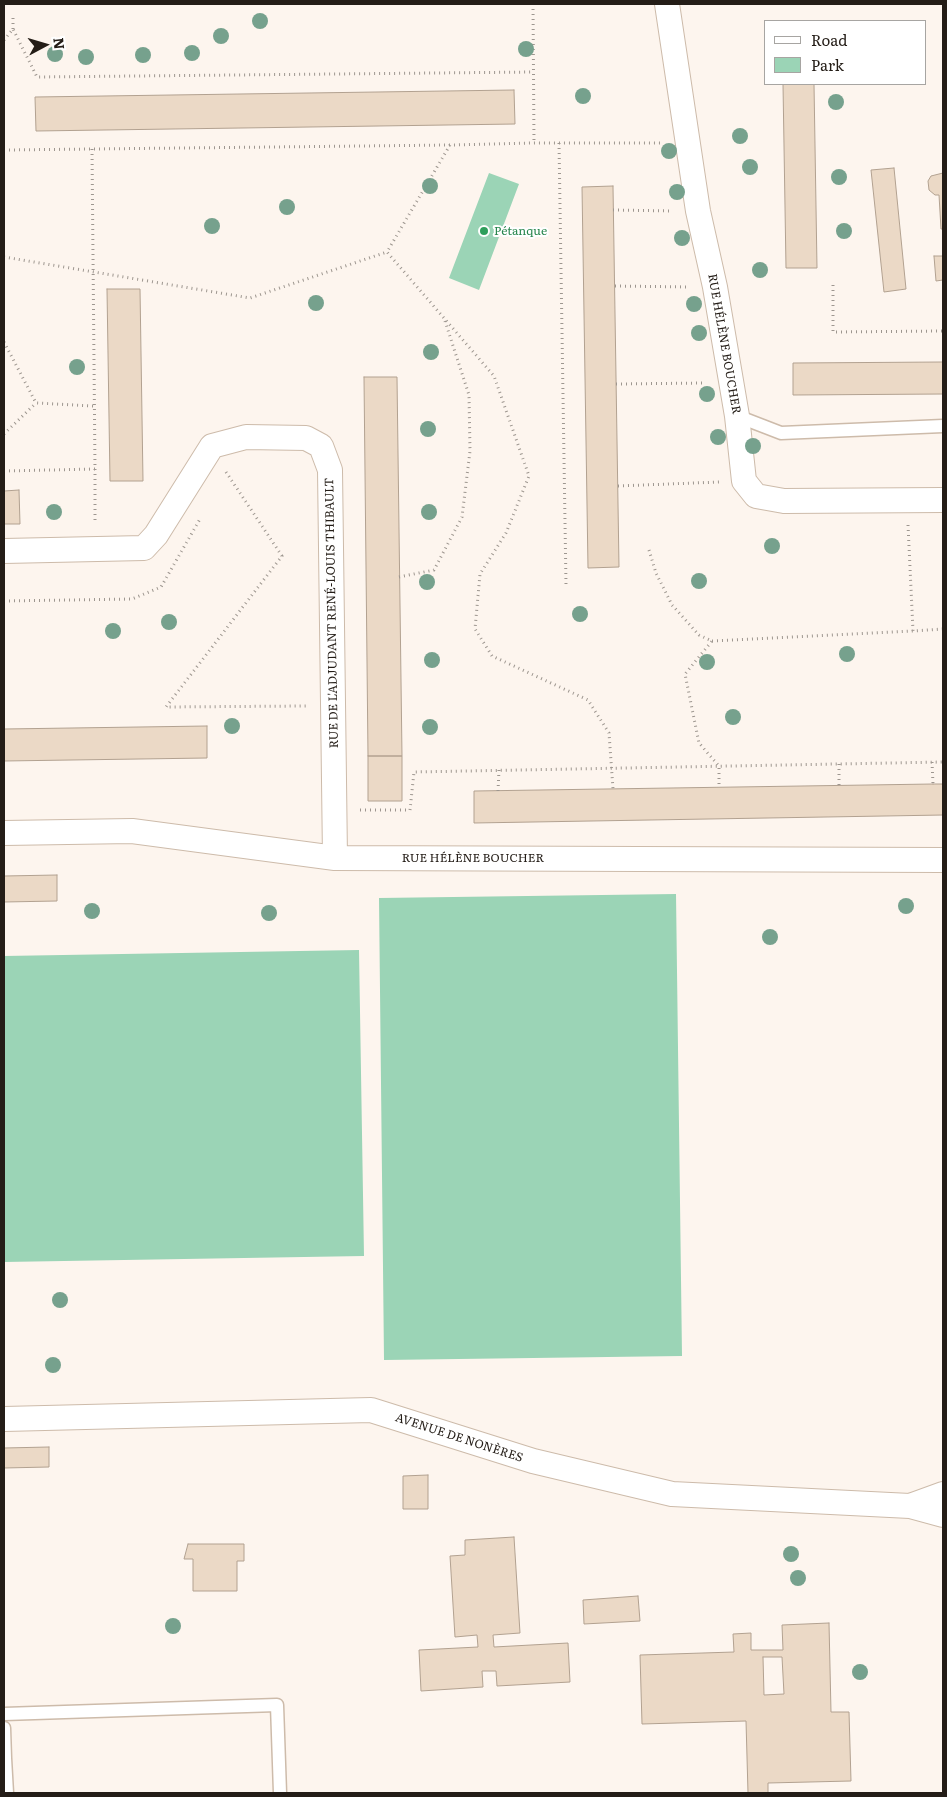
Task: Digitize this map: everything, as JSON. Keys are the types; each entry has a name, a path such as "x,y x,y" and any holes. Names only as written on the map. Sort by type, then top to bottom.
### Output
{"street":[{"name":"RUE HÉLÈNE BOUCHER","path":"667,4 698,211 715,287 737,416 744,481"},
{"name":"RUE DE L'ADJUDANT RENÉ-LOUIS THIBAULT","path":"4,551 144,548 156,535 212,446 246,437 306,438 321,446 330,470 335,858"},
{"path":"744,481 756,496 784,501 943,500"},
{"name":"RUE HÉLÈNE BOUCHER","path":"4,833 132,830 335,858 943,860"},
{"name":"AVENUE DE NONÈRES","path":"4,1418 371,1410 533,1462 672,1494 910,1506 943,1516"},
{"name":"AVENUE DE NONÈRES","path":"910,1506 943,1494"}],"lane":[{"path":"737,416 781,433 943,426"},
{"path":"4,1714 277,1705 280,1793"},
{"path":"4,1728 7,1793"}],"path":[{"path":"533,4 534,143"},
{"path":"13,18 13,29 37,77 534,72"},
{"path":"4,40 13,29"},
{"path":"4,150 450,146 534,143 688,143"},
{"path":"559,143 566,585"},
{"path":"4,258 250,298 387,252 450,146"},
{"path":"92,149 95,550"},
{"path":"613,210 698,211"},
{"path":"387,252 494,376 529,476 506,533 480,574 475,629 492,656 588,700 610,734 614,789"},
{"path":"833,285 833,332 943,331"},
{"path":"615,286 715,287"},
{"path":"400,577 434,570 462,516 470,451 469,395 443,315"},
{"path":"4,342 36,403"},
{"path":"616,384 731,383"},
{"path":"4,434 36,403 94,406"},
{"path":"4,471 94,470"},
{"path":"227,472 282,556 166,707 333,706"},
{"path":"618,486 744,481"},
{"path":"907,500 913,631"},
{"path":"648,550 656,573 672,605 699,635 712,641 943,629"},
{"path":"712,641 685,674 699,744 718,766 719,787"},
{"path":"932,762 932,784"},
{"path":"334,810 410,810 414,772 943,762"},
{"path":"839,764 839,785"},
{"path":"498,791 500,770"}],"green space":[{"name":"Pétanque","path":"489,173 519,184 479,290 449,278"},
{"path":"676,894 682,1356 384,1360 379,898"},
{"path":"359,950 364,1256 4,1262 4,956"}],"building":[{"path":"783,85 814,85 817,268 786,268"},
{"path":"514,90 515,124 36,131 35,97"},
{"path":"894,168 906,289 884,292 871,170"},
{"path":"943,173 943,229 941,229 939,195 935,195 929,190 928,181 931,176"},
{"path":"613,186 619,567 588,568 582,187"},
{"path":"934,256 943,256 943,280 936,281"},
{"path":"107,289 140,289 143,481 110,481"},
{"path":"943,362 943,394 793,395 793,363"},
{"path":"364,377 397,377 402,756 368,756"},
{"path":"19,490 20,524 4,524 4,491"},
{"path":"207,726 207,758 4,761 4,729"},
{"path":"368,756 402,756 402,801 368,801"},
{"path":"943,784 943,815 474,823 474,791"},
{"path":"57,875 57,901 4,902 4,876"},
{"path":"49,1447 49,1467 4,1468 4,1448"},
{"path":"428,1475 428,1509 403,1509 403,1476"},
{"path":"514,1537 520,1633 493,1635 494,1647 568,1643 570,1682 497,1686 496,1671 482,1671 483,1687 421,1691 419,1650 478,1647 477,1635 455,1637 450,1556 465,1555 465,1540"},
{"path":"188,1544 244,1544 244,1561 237,1561 237,1591 193,1591 193,1559 184,1559"},
{"path":"638,1596 640,1621 584,1624 583,1600"},
{"path":"829,1623 831,1712 849,1712 851,1781 768,1783 768,1793 748,1793 746,1721 642,1724 640,1655 734,1652 733,1634 751,1633 751,1650 783,1650 782,1625","holes":["763,1657 782,1657 784,1694 764,1695"]}],"place":[{"name":"Pétanque","path":"484,231"}]}
